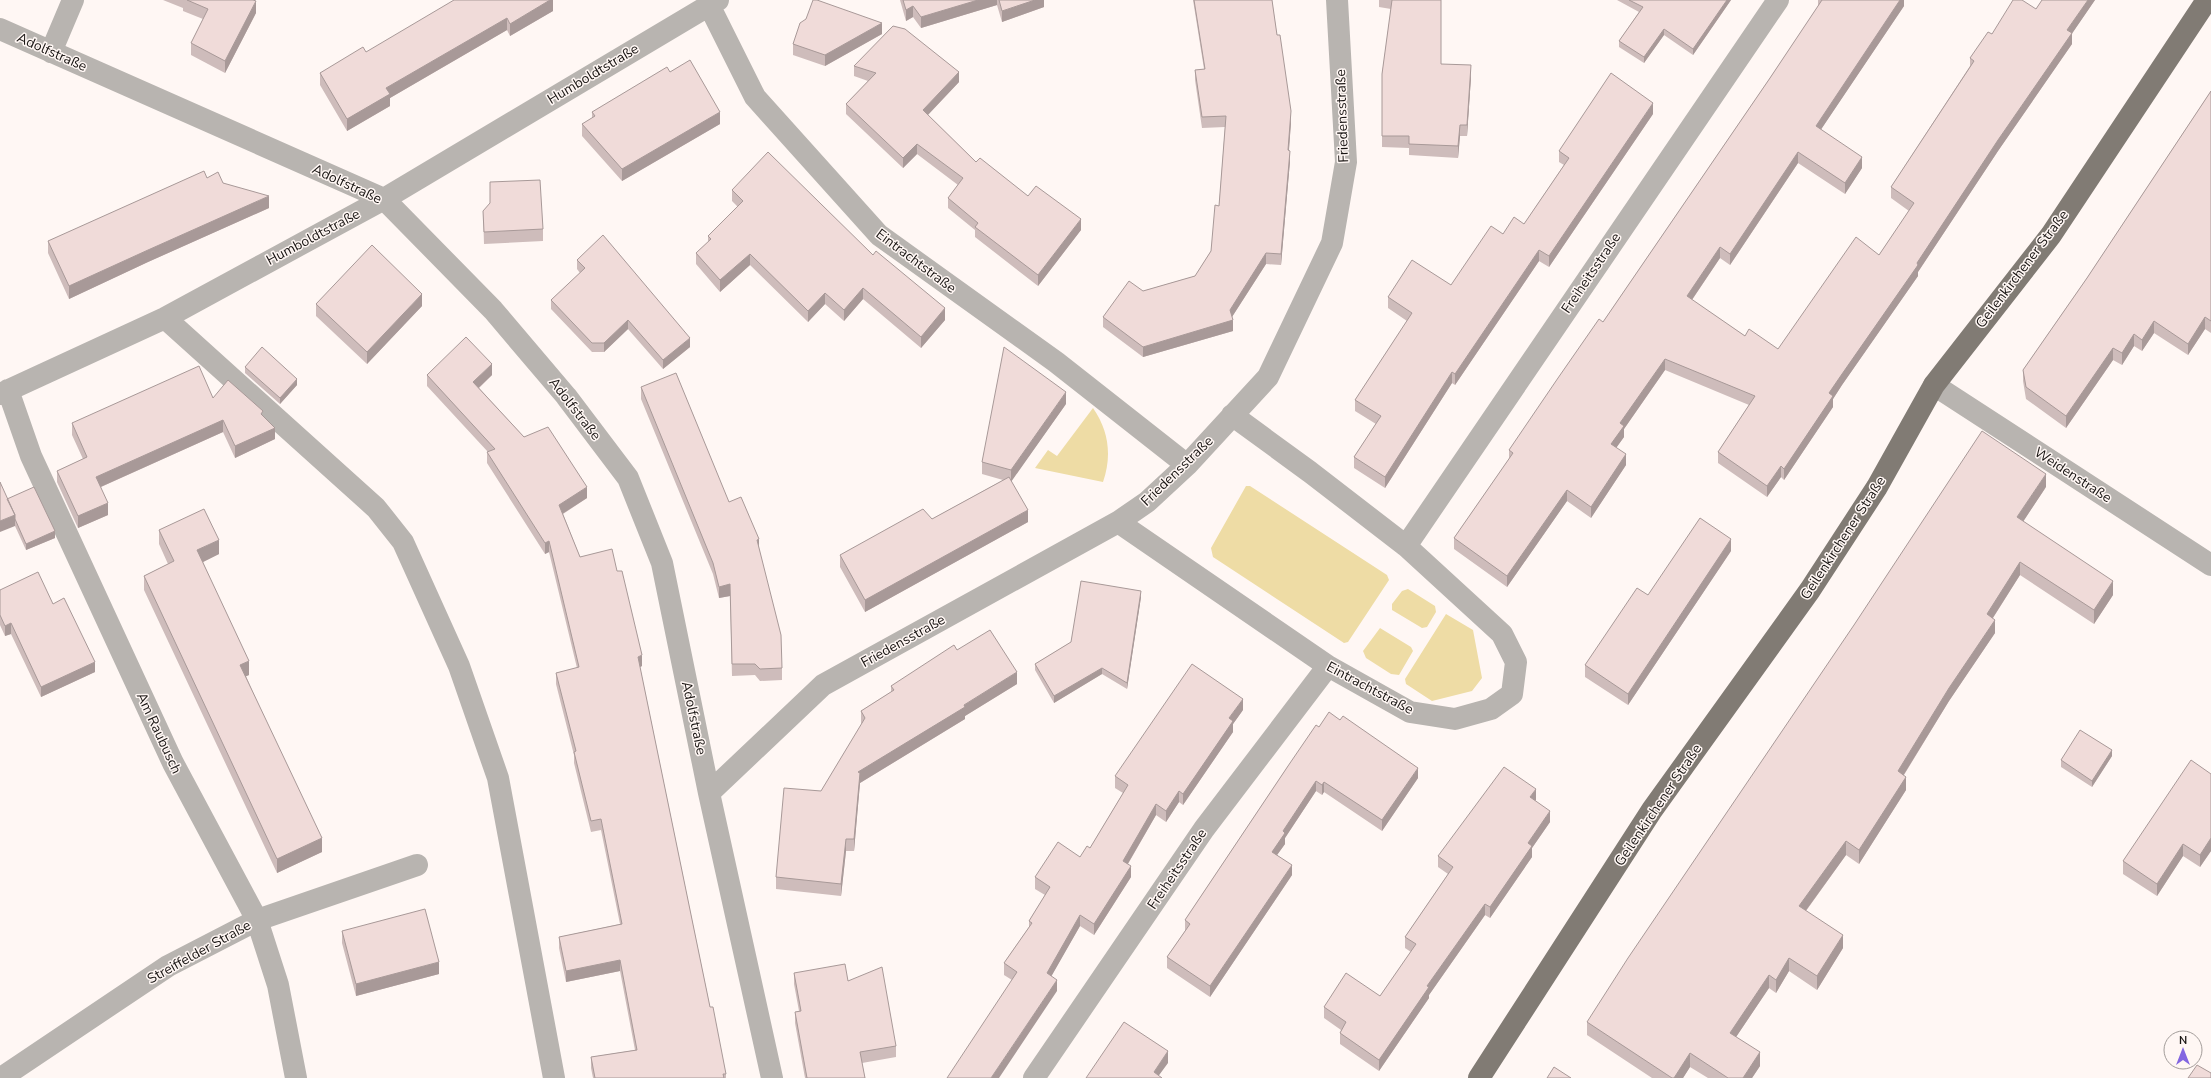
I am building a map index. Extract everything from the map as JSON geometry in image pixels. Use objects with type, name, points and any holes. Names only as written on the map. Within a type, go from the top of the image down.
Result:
[{"type":"main road","name":"Geilenkirchener Straße","points":[[1479,1078],[1652,810],[1810,590],[1877,487],[1934,385],[2051,236],[2207,0]]},
{"type":"street","points":[[50,52],[73,0]]},
{"type":"street","name":"Friedensstraße","points":[[709,793],[823,685],[1118,522],[1148,502],[1187,465],[1268,377],[1332,243],[1346,162],[1337,0]]},
{"type":"street","name":"Freiheitsstraße","points":[[1406,546],[1480,440],[1590,275],[1778,0]]},
{"type":"street","name":"Eintrachtstraße","points":[[712,2],[755,97],[879,235],[1056,362],[1187,465]]},
{"type":"street","name":"Humboldtstraße","points":[[4,392],[165,318],[384,199],[712,2]]},
{"type":"street","name":"Adolfstraße","points":[[0,29],[384,199],[493,310],[566,396],[628,478],[662,563],[709,793],[772,1078]]},
{"type":"street","points":[[165,318],[376,508],[403,542],[459,666],[498,778],[554,1078]]},
{"type":"street","name":"Weidenstraße","points":[[1934,385],[2211,565]]},
{"type":"street","name":"Am Raubusch","points":[[4,392],[31,456],[172,763],[257,920],[278,985],[296,1078]]},
{"type":"street","name":"Eintrachtstraße","points":[[1118,522],[1328,666],[1410,712],[1455,719],[1491,709],[1512,694],[1516,662],[1502,634],[1406,546],[1310,472],[1232,415]]},
{"type":"street","name":"Freiheitsstraße","points":[[1034,1078],[1204,829],[1328,666]]},
{"type":"street","name":"Streiffelder Straße","points":[[1,1078],[168,966],[257,920],[417,865]]},
{"type":"shaded area","points":[[1093,408],[1103,426],[1106,435],[1108,453],[1106,472],[1103,482],[1035,468],[1048,450],[1057,456]]},
{"type":"shaded area","points":[[1246,486],[1250,486],[1387,575],[1389,580],[1348,642],[1344,643],[1213,557],[1211,548]]},
{"type":"shaded area","points":[[1408,589],[1435,606],[1436,612],[1427,627],[1422,628],[1392,610],[1392,604],[1402,591]]},
{"type":"shaded area","points":[[1446,614],[1473,630],[1482,678],[1472,691],[1432,701],[1406,684],[1405,679]]},
{"type":"shaded area","points":[[1380,628],[1411,647],[1413,651],[1399,675],[1391,674],[1366,658],[1363,651]]},
{"type":"building","points":[[187,0],[256,1],[225,61],[191,43],[208,9]]},
{"type":"building","points":[[454,0],[550,0],[510,24],[507,18],[386,88],[390,94],[347,119],[320,73],[363,47],[366,52]]},
{"type":"building","points":[[813,0],[817,0],[882,23],[825,55],[793,44],[800,23],[806,19]]},
{"type":"building","points":[[903,0],[978,0],[921,17],[913,6],[906,10]]},
{"type":"building","points":[[999,0],[1035,0],[1002,11]]},
{"type":"building","points":[[1194,0],[1272,0],[1277,35],[1280,35],[1291,111],[1288,150],[1290,151],[1281,254],[1266,253],[1230,310],[1233,320],[1143,347],[1103,317],[1129,281],[1143,291],[1195,276],[1211,251],[1215,205],[1219,206],[1226,116],[1202,117],[1195,70],[1205,69]]},
{"type":"building","points":[[1392,0],[1441,0],[1441,64],[1471,65],[1467,125],[1460,125],[1458,146],[1409,144],[1409,136],[1382,136],[1382,74]]},
{"type":"building","points":[[1629,0],[1727,0],[1693,49],[1664,29],[1644,57],[1619,41],[1643,7]]},
{"type":"building","points":[[1822,0],[1900,0],[1816,126],[1862,157],[1845,183],[1798,152],[1730,254],[1720,247],[1687,296],[1745,336],[1749,329],[1778,349],[1856,237],[1879,255],[1914,203],[1891,187],[1974,61],[1970,58],[1988,32],[1992,34],[2013,0],[2022,0],[2036,9],[2042,0],[2088,0],[2067,30],[2072,33],[1998,140],[1917,263],[1918,265],[1829,393],[1833,396],[1784,469],[1781,466],[1767,486],[1718,452],[1755,396],[1665,359],[1620,423],[1624,426],[1611,444],[1626,454],[1591,507],[1567,490],[1507,576],[1454,538],[1513,453],[1509,450],[1558,378],[1599,319],[1603,322]]},
{"type":"building","points":[[893,26],[905,29],[959,72],[923,110],[976,162],[980,158],[1028,196],[1036,186],[1081,219],[1038,275],[975,227],[978,223],[948,198],[963,178],[917,144],[903,158],[846,104],[876,73],[854,66]]},
{"type":"building","points":[[690,60],[720,112],[622,169],[582,124],[595,116],[592,112],[667,67],[670,72]]},
{"type":"building","points":[[1611,73],[1653,103],[1549,256],[1539,250],[1455,374],[1452,372],[1385,477],[1354,457],[1381,416],[1355,400],[1412,313],[1388,297],[1412,260],[1451,285],[1491,226],[1503,234],[1514,217],[1524,224],[1569,158],[1559,151]]},
{"type":"building","points":[[2211,91],[2211,321],[2205,317],[2188,344],[2154,321],[2142,340],[2134,334],[2122,353],[2113,348],[2066,416],[2026,387],[2023,370],[2087,278]]},
{"type":"building","points":[[768,152],[873,255],[876,251],[945,308],[921,337],[863,288],[844,310],[825,293],[808,311],[750,254],[720,280],[696,253],[711,239],[708,236],[743,201],[732,190]]},
{"type":"building","points":[[204,171],[207,178],[218,172],[223,183],[269,196],[69,286],[48,241]]},
{"type":"building","points":[[540,180],[543,229],[484,232],[483,211],[490,203],[490,182]]},
{"type":"building","points":[[603,235],[690,338],[663,360],[628,320],[604,343],[592,343],[551,300],[585,268],[577,260]]},
{"type":"building","points":[[372,245],[422,294],[367,352],[316,304]]},
{"type":"building","points":[[466,337],[492,364],[473,382],[524,437],[548,427],[587,487],[559,505],[580,557],[612,549],[617,571],[622,571],[642,655],[638,657],[710,1007],[713,1007],[726,1074],[723,1074],[724,1078],[595,1078],[591,1057],[637,1050],[620,960],[566,971],[559,937],[622,924],[601,819],[591,821],[574,752],[576,751],[556,673],[579,667],[549,541],[545,543],[487,452],[495,449],[427,375]]},
{"type":"building","points":[[262,347],[297,379],[280,398],[245,367]]},
{"type":"building","points":[[1004,347],[1066,392],[1011,470],[982,462]]},
{"type":"building","points":[[199,366],[213,398],[228,380],[263,411],[261,414],[275,428],[235,446],[223,420],[96,477],[108,503],[78,516],[57,471],[87,457],[72,423]]},
{"type":"building","points":[[676,373],[729,502],[741,497],[759,539],[757,540],[781,635],[782,668],[760,669],[755,664],[732,664],[730,584],[719,587],[713,563],[641,387]]},
{"type":"building","points":[[1982,431],[2046,474],[2017,517],[2113,581],[2094,610],[2020,562],[1987,614],[1995,620],[1949,688],[1898,771],[1906,777],[1859,850],[1846,841],[1799,906],[1843,935],[1817,976],[1789,958],[1776,980],[1769,975],[1730,1033],[1760,1052],[1743,1078],[1728,1078],[1690,1053],[1674,1078],[1672,1078],[1587,1022],[1628,958],[1854,625]]},
{"type":"building","points":[[1009,477],[1028,510],[865,600],[840,555],[923,509],[932,519]]},
{"type":"building","points":[[0,482],[15,515],[0,521]]},
{"type":"building","points":[[34,487],[55,531],[26,544],[7,499]]},
{"type":"building","points":[[204,509],[219,540],[197,550],[249,661],[240,665],[322,838],[277,859],[144,576],[174,561],[159,530]]},
{"type":"building","points":[[1700,518],[1731,539],[1628,694],[1585,665],[1637,588],[1648,595]]},
{"type":"building","points":[[38,572],[53,604],[64,598],[95,662],[41,687],[11,623],[5,626],[0,615],[0,590]]},
{"type":"building","points":[[1081,581],[1141,591],[1127,683],[1102,668],[1054,696],[1035,664],[1071,642]]},
{"type":"building","points":[[990,630],[1017,672],[964,705],[965,707],[858,772],[860,773],[854,839],[846,839],[841,884],[776,877],[784,788],[821,791],[865,718],[861,711],[894,690],[891,686],[954,645],[957,650]]},
{"type":"building","points":[[1192,664],[1243,699],[1229,718],[1233,721],[1183,794],[1179,791],[1166,811],[1156,804],[1123,861],[1131,866],[1094,924],[1080,915],[1047,973],[1057,980],[991,1078],[947,1078],[1017,972],[1004,963],[1032,923],[1029,921],[1050,887],[1035,877],[1058,842],[1080,857],[1087,846],[1090,848],[1128,785],[1115,776]]},
{"type":"building","points":[[1329,712],[1340,720],[1343,716],[1418,768],[1382,820],[1324,782],[1322,785],[1316,781],[1283,831],[1285,833],[1272,852],[1292,865],[1210,986],[1167,957],[1190,924],[1185,920],[1316,725],[1319,727]]},
{"type":"building","points":[[2080,730],[2112,750],[2092,781],[2061,760]]},
{"type":"building","points":[[2191,760],[2211,774],[2211,838],[2200,855],[2183,844],[2157,884],[2123,861]]},
{"type":"building","points":[[1504,767],[1536,789],[1530,797],[1550,811],[1528,843],[1532,846],[1490,907],[1485,904],[1427,986],[1429,987],[1379,1060],[1340,1033],[1346,1022],[1324,1007],[1346,973],[1380,996],[1416,944],[1405,937],[1453,867],[1438,856]]},
{"type":"building","points":[[425,909],[439,962],[356,984],[342,931]]},
{"type":"building","points":[[845,964],[848,981],[882,967],[896,1046],[860,1052],[865,1078],[807,1078],[795,1012],[801,1011],[794,973]]},
{"type":"building","points":[[1124,1022],[1168,1051],[1154,1072],[1162,1078],[1086,1078]]},
{"type":"building","points":[[1554,1067],[1571,1078],[1547,1078]]},
{"type":"building","points":[[2203,1068],[2211,1073],[2211,1078],[2188,1078],[2194,1070],[2203,1070]]}]
